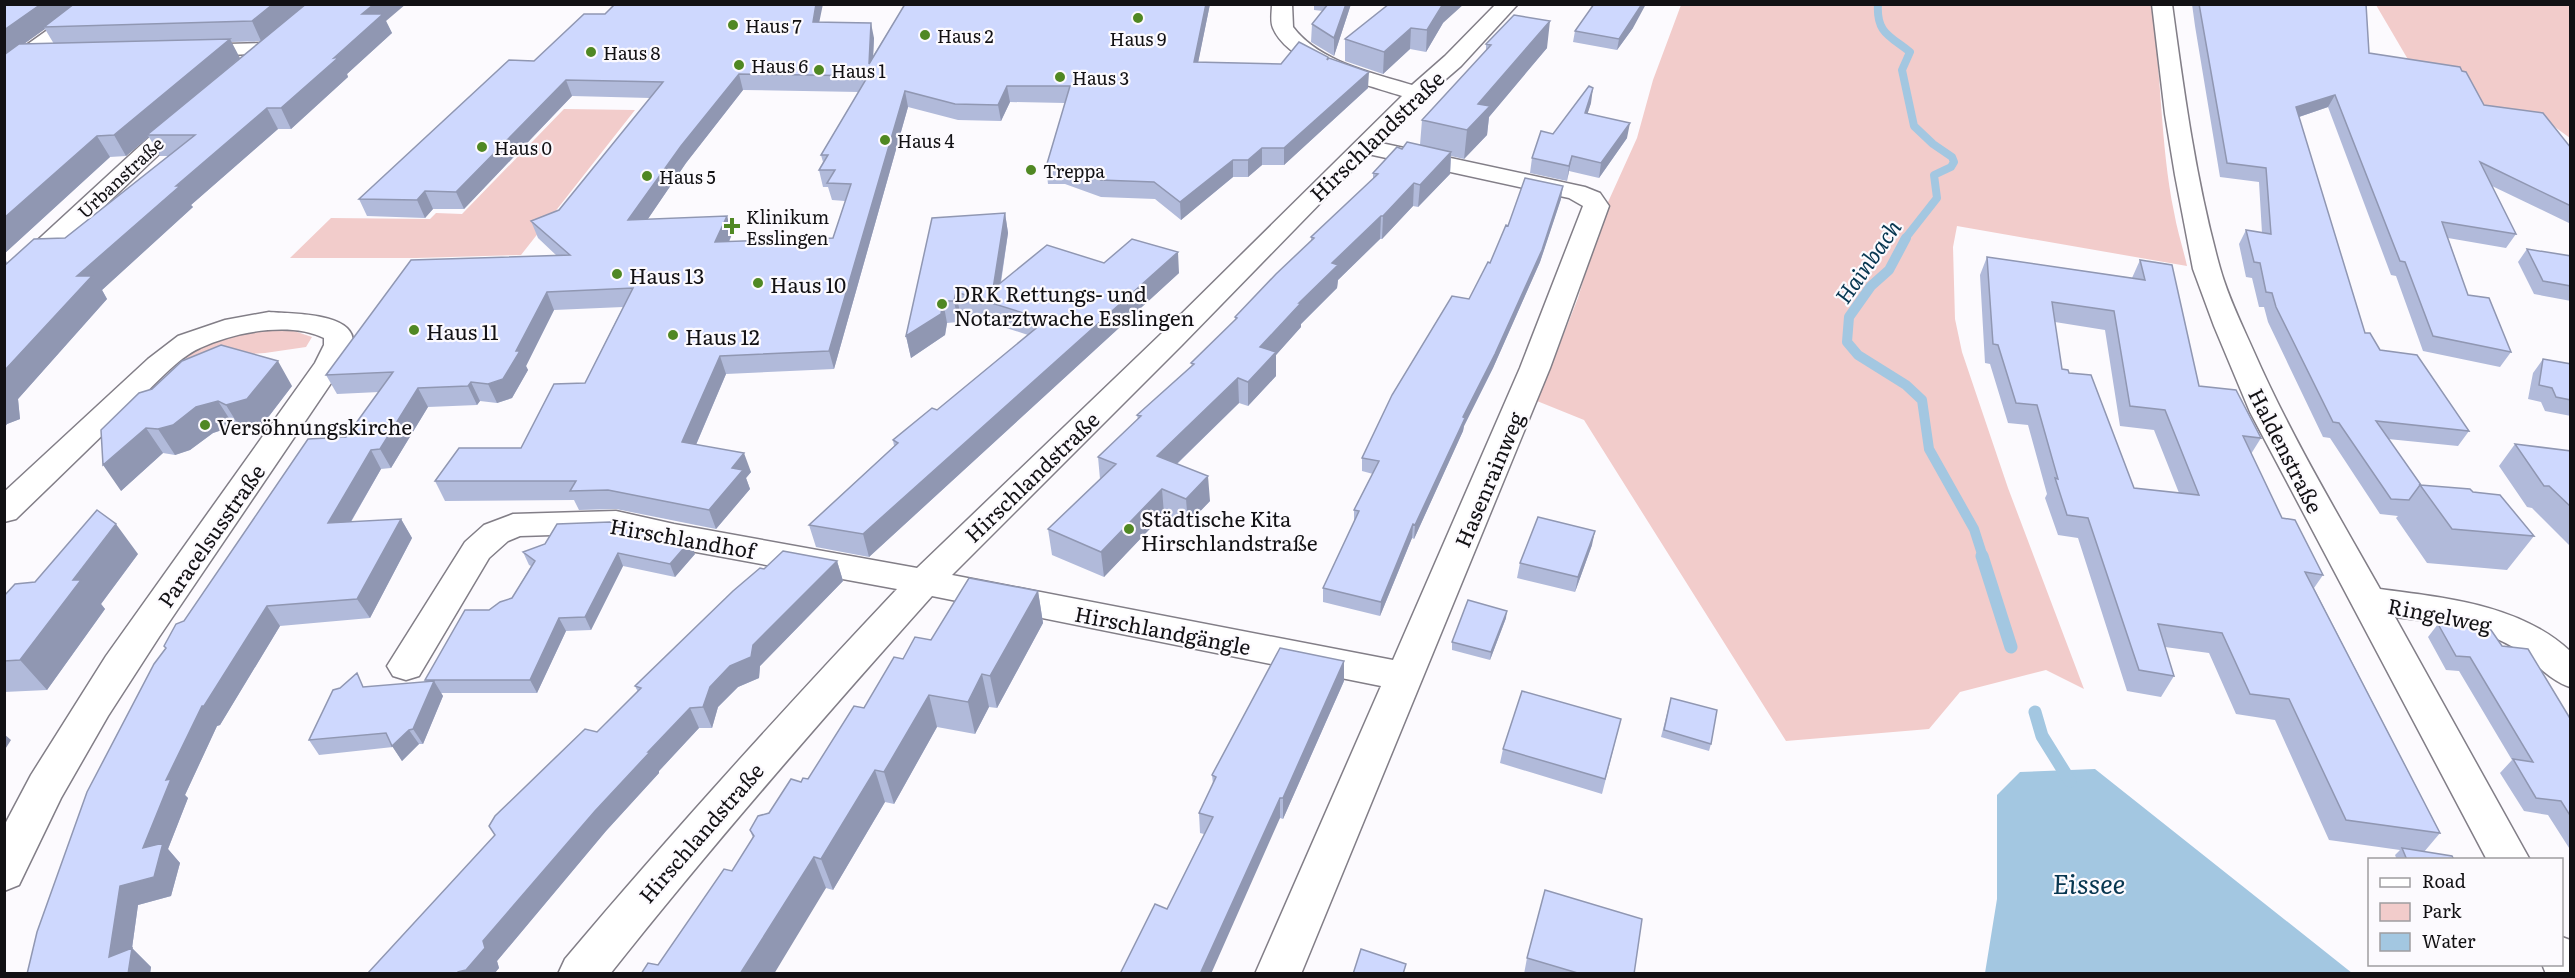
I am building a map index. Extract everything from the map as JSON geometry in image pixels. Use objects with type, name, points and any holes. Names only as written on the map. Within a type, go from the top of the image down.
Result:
[{"type":"street","points":[[13,64],[98,4]]},
{"type":"street","points":[[1282,4],[1282,26],[1318,57],[1344,70],[1416,93]]},
{"type":"street","name":"Hirschlandstraße","points":[[581,974],[668,868],[923,583],[1052,454],[1165,346],[1416,93],[1453,61],[1508,4]]},
{"type":"street","name":"Haldenstraße","points":[[2162,4],[2176,114],[2207,269],[2228,326],[2265,412],[2508,858]]},
{"type":"street","points":[[168,51],[274,42],[239,70]]},
{"type":"street","points":[[13,64],[61,55]]},
{"type":"street","name":"Urbanstraße","points":[[4,286],[131,165],[205,100]]},
{"type":"street","name":"Hasenrainweg","points":[[1278,974],[1535,368],[1596,206],[1591,198],[1576,192],[1363,146]]},
{"type":"street","name":"Paracelsusstraße","points":[[4,511],[158,365],[188,342],[219,330],[251,323],[290,320],[327,326],[338,334],[340,339],[336,354],[159,608],[73,740],[40,795],[4,872]]},
{"type":"street","name":"Hirschlandhof","points":[[406,666],[477,550],[496,533],[513,525],[616,522],[674,536],[923,583]]},
{"type":"street","name":"Hirschlandgängle","points":[[923,583],[1403,676]]},
{"type":"street","name":"Ringelweg","points":[[2366,600],[2474,616],[2498,623],[2545,648],[2571,673]]},
{"type":"street","points":[[2563,960],[2570,974]]},
{"type":"green space","points":[[1681,5],[2151,5],[2169,186],[2187,266],[1957,226],[1953,247],[1955,319],[1962,352],[2008,488],[2084,689],[2046,670],[1960,692],[1929,729],[1786,741],[1584,420],[1537,401],[1578,298],[1604,211],[1637,138],[1653,80]]},
{"type":"green space","points":[[2376,5],[2570,5],[2570,138],[2548,122],[2481,113],[2413,68]]},
{"type":"green space","points":[[564,109],[635,110],[521,255],[290,258],[331,218],[430,219],[436,213],[462,214]]},
{"type":"green space","points":[[288,329],[312,337],[306,347],[265,353],[180,359],[206,346],[232,337],[259,331]]},
{"type":"water","name":"Eissee","points":[[2095,769],[2352,973],[1985,973],[1997,899],[1997,795],[2020,772]]},
{"type":"building","points":[[4,4],[41,4],[4,30]]},
{"type":"building","points":[[74,4],[273,4],[252,21],[44,27]]},
{"type":"building","points":[[306,4],[374,4],[362,14],[383,14],[334,58],[339,57],[281,108],[267,108],[176,186],[180,186],[77,276],[92,276],[4,371],[4,266],[34,239],[65,238],[195,135],[147,135]]},
{"type":"building","points":[[615,4],[816,4],[813,22],[871,23],[869,64],[905,4],[1206,4],[1194,62],[1281,64],[1299,42],[1328,57],[1327,60],[1329,58],[1369,72],[1284,148],[1262,148],[1248,160],[1233,160],[1180,202],[1154,182],[1100,180],[1063,167],[1046,167],[1070,86],[1007,86],[998,105],[955,104],[905,91],[829,351],[720,356],[682,442],[744,453],[732,468],[743,470],[709,510],[608,490],[570,491],[576,481],[435,481],[459,448],[521,448],[554,384],[585,383],[633,288],[547,292],[516,351],[520,351],[503,379],[488,384],[471,382],[468,386],[418,388],[380,449],[371,450],[328,523],[401,519],[357,599],[267,606],[202,706],[166,780],[171,779],[143,848],[163,843],[154,877],[120,886],[109,957],[132,948],[128,974],[27,974],[37,932],[87,792],[154,664],[166,648],[164,646],[176,624],[184,621],[308,439],[346,437],[393,372],[326,375],[411,260],[570,255],[531,221],[559,210],[663,82],[566,80],[456,192],[425,191],[417,200],[359,199],[509,60],[534,61],[584,14],[605,14]],"holes":[[[739,74],[868,76],[821,155],[828,155],[819,170],[835,170],[827,183],[851,184],[833,238],[715,242],[727,216],[628,220],[681,146]]]},
{"type":"building","points":[[1328,4],[1346,4],[1334,38],[1312,24]]},
{"type":"building","points":[[1389,4],[1443,4],[1427,30],[1411,28],[1384,52],[1345,39]]},
{"type":"building","points":[[1594,4],[1642,4],[1619,39],[1575,31]]},
{"type":"building","points":[[2199,4],[2366,4],[2369,53],[2460,67],[2466,72],[2484,105],[2543,113],[2571,148],[2571,206],[2480,162],[2516,234],[2442,222],[2468,295],[2489,298],[2511,352],[2433,336],[2405,262],[2400,261],[2335,95],[2296,107],[2365,333],[2370,333],[2380,350],[2417,355],[2469,431],[2376,421],[2421,485],[2409,500],[2391,499],[2339,423],[2333,422],[2276,307],[2272,293],[2266,292],[2260,263],[2254,262],[2246,230],[2271,234],[2266,168],[2227,163]]},
{"type":"building","points":[[1514,15],[1550,21],[1478,104],[1490,106],[1467,130],[1422,120],[1491,45],[1486,44]]},
{"type":"building","points":[[230,39],[114,135],[97,136],[4,218],[4,55],[19,44]]},
{"type":"building","points":[[1589,86],[1593,88],[1585,113],[1630,123],[1601,163],[1572,156],[1569,166],[1532,158],[1541,131],[1553,134]]},
{"type":"building","points":[[1407,142],[1451,152],[1420,185],[1414,183],[1383,216],[1332,263],[1338,265],[1299,303],[1301,303],[1260,347],[1276,352],[1248,382],[1238,378],[1157,456],[1208,476],[1186,499],[1162,489],[1101,552],[1048,529],[1116,464],[1098,457],[1141,416],[1137,415],[1194,364],[1191,363],[1237,318],[1235,317],[1276,274],[1314,238],[1311,237],[1378,174],[1373,173],[1397,147],[1402,149]]},
{"type":"building","points":[[1525,178],[1563,186],[1542,250],[1415,525],[1413,524],[1381,602],[1323,588],[1359,511],[1354,510],[1379,461],[1362,458],[1392,395],[1452,296],[1469,299],[1488,262],[1490,263],[1506,225],[1508,226]]},
{"type":"building","points":[[1005,213],[993,289],[1047,245],[1104,263],[1132,239],[1178,252],[863,534],[809,525],[898,443],[893,440],[932,408],[937,410],[1046,320],[956,292],[954,301],[943,301],[941,314],[906,336],[932,218]]},
{"type":"building","points":[[2527,249],[2571,256],[2571,286],[2543,281]]},
{"type":"building","points":[[1987,257],[2145,280],[2140,260],[2172,265],[2199,386],[2236,390],[2261,438],[2243,436],[2282,518],[2295,520],[2323,575],[2305,572],[2440,833],[2346,820],[2289,699],[2250,694],[2222,633],[2158,624],[2174,676],[2139,670],[2088,518],[2067,515],[2055,478],[2058,479],[2037,405],[2016,403],[1998,345],[1993,344]],"holes":[[[2052,302],[2114,311],[2130,406],[2165,410],[2199,495],[2134,488],[2091,375],[2069,373],[2068,370],[2062,369]]]},
{"type":"building","points":[[221,345],[278,361],[247,399],[226,405],[218,401],[196,407],[173,425],[158,429],[146,428],[103,465],[101,430],[139,393],[152,389],[182,361]]},
{"type":"building","points":[[2543,359],[2571,364],[2571,400],[2556,397],[2552,388],[2539,385]]},
{"type":"building","points":[[2515,444],[2571,451],[2571,507],[2549,486],[2544,486]]},
{"type":"building","points":[[2420,485],[2470,489],[2473,492],[2500,495],[2534,536],[2452,529]]},
{"type":"building","points":[[97,510],[116,524],[73,580],[81,580],[20,660],[4,661],[4,596],[15,584],[35,582]]},
{"type":"building","points":[[1538,517],[1595,531],[1578,577],[1520,563]]},
{"type":"building","points":[[610,522],[690,541],[670,564],[618,553],[585,617],[559,618],[530,680],[425,680],[465,610],[489,610],[500,602],[512,598],[535,561],[523,552],[545,544],[557,524]]},
{"type":"building","points":[[783,551],[837,561],[753,645],[751,657],[730,666],[710,687],[703,707],[690,708],[648,752],[650,752],[595,811],[483,941],[485,948],[466,970],[457,974],[367,974],[495,835],[489,826],[495,816],[585,729],[597,732],[641,688],[635,686],[733,591],[760,568],[764,569]]},
{"type":"building","points":[[969,578],[1038,591],[990,676],[982,674],[968,702],[929,695],[884,772],[875,770],[821,859],[814,857],[740,974],[641,974],[648,963],[658,965],[724,869],[732,871],[754,836],[750,830],[758,816],[769,813],[791,779],[801,782],[803,778],[808,779],[854,706],[864,708],[894,657],[903,659],[915,637],[931,640]]},
{"type":"building","points":[[1468,600],[1507,611],[1491,652],[1452,642]]},
{"type":"building","points":[[2438,624],[2491,630],[2502,646],[2528,649],[2571,720],[2571,817],[2561,801],[2536,798],[2513,759],[2533,762],[2470,657],[2456,656]]},
{"type":"building","points":[[1280,648],[1344,661],[1283,798],[1280,798],[1200,974],[1120,974],[1155,904],[1167,909],[1213,817],[1199,813],[1216,777],[1212,775]]},
{"type":"building","points":[[357,673],[363,687],[434,681],[413,729],[392,746],[386,733],[309,740],[333,690],[340,688]]},
{"type":"building","points":[[1522,691],[1621,719],[1605,779],[1503,749]]},
{"type":"building","points":[[1671,698],[1717,710],[1711,744],[1664,730]]},
{"type":"building","points":[[2402,848],[2453,858],[2406,858]]},
{"type":"building","points":[[1545,890],[1642,919],[1634,974],[1581,974],[1527,958]]},
{"type":"building","points":[[1361,949],[1406,964],[1403,974],[1353,974]]},
{"type":"waterway","name":"Hainbach","points":[[1878,4],[1879,21],[1882,28],[1910,52],[1902,70],[1914,126],[1933,144],[1952,157],[1954,162],[1951,167],[1934,175],[1937,198],[1904,240]]},
{"type":"waterway","name":"Hainbach","points":[[1906,238],[1889,270],[1871,286],[1849,317],[1847,342],[1858,355],[1906,385],[1922,400],[1929,449],[1974,529],[1983,557]]},
{"type":"waterway","name":"Hainbach","points":[[1982,556],[2011,647]]},
{"type":"waterway","name":"Hainbach","points":[[2035,712],[2042,736],[2070,781]]},
{"type":"place","name":"Haus 9","points":[[1138,18]]},
{"type":"place","name":"Haus 7","points":[[733,25]]},
{"type":"place","name":"Haus 2","points":[[925,35]]},
{"type":"place","name":"Haus 8","points":[[591,52]]},
{"type":"place","name":"Haus 6","points":[[739,65]]},
{"type":"place","name":"Haus 1","points":[[819,70]]},
{"type":"place","name":"Haus 3","points":[[1060,77]]},
{"type":"place","name":"Haus 4","points":[[885,140]]},
{"type":"place","name":"Haus 0","points":[[482,147]]},
{"type":"place","name":"Treppa","points":[[1031,170]]},
{"type":"place","name":"Haus 5","points":[[647,176]]},
{"type":"place","name":"Klinikum Esslingen","points":[[732,226]]},
{"type":"place","name":"Haus 13","points":[[617,274]]},
{"type":"place","name":"Haus 10","points":[[758,283]]},
{"type":"place","name":"DRK Rettungs- und Notarztwache Esslingen","points":[[942,304]]},
{"type":"place","name":"Haus 11","points":[[414,330]]},
{"type":"place","name":"Haus 12","points":[[673,335]]},
{"type":"place","name":"Versöhnungskirche","points":[[205,425]]},
{"type":"place","name":"Städtische Kita Hirschlandstraße","points":[[1129,529]]}]
